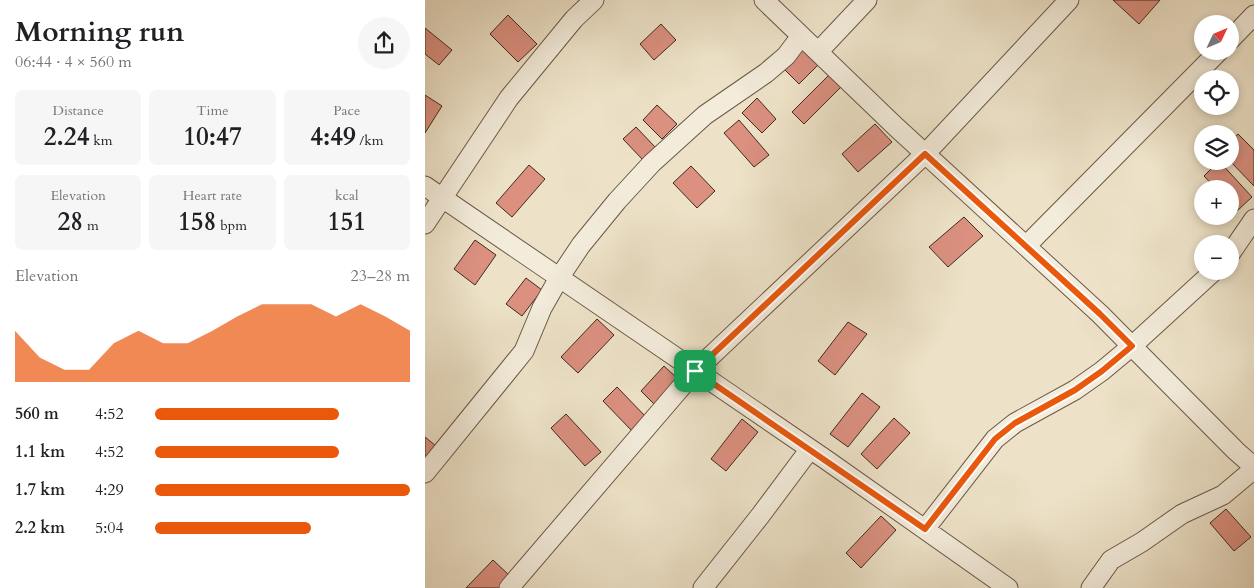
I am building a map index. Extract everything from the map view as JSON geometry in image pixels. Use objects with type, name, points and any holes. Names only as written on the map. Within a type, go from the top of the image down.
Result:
[{"type":"street","points":[[425,224],[509,98],[574,19],[593,0]]},
{"type":"street","points":[[764,0],[925,154],[1100,314],[1254,468],[1223,495],[1182,514],[1142,542],[1111,560],[1091,588]]},
{"type":"street","points":[[818,52],[867,0]]},
{"type":"street","points":[[509,588],[695,371],[925,154],[1069,0]]},
{"type":"street","points":[[1239,31],[1254,15]]},
{"type":"street","points":[[425,473],[523,350],[542,308],[559,278],[581,245],[617,201],[652,163],[705,114],[773,67],[786,56],[801,36]]},
{"type":"street","points":[[1026,246],[1210,60]]},
{"type":"street","points":[[425,186],[810,449],[1008,588]]},
{"type":"street","points":[[1239,241],[1254,219]]},
{"type":"street","points":[[925,529],[995,439],[1015,423],[1075,390],[1102,371],[1204,280]]},
{"type":"street","points":[[703,588],[810,449]]},
{"type":"building","points":[[1113,0],[1160,0],[1139,24]]},
{"type":"building","points":[[508,15],[537,44],[518,62],[490,34]]},
{"type":"building","points":[[661,24],[676,40],[654,60],[640,44]]},
{"type":"building","points":[[425,28],[452,50],[439,65],[425,54]]},
{"type":"building","points":[[803,46],[820,63],[799,84],[782,67]]},
{"type":"building","points":[[829,75],[841,87],[804,124],[792,112]]},
{"type":"building","points":[[425,95],[442,106],[425,133]]},
{"type":"building","points":[[757,98],[776,119],[762,133],[742,113]]},
{"type":"building","points":[[657,105],[677,124],[662,139],[643,120]]},
{"type":"building","points":[[739,120],[769,155],[754,167],[724,133]]},
{"type":"building","points":[[875,124],[892,142],[858,172],[842,154]]},
{"type":"building","points":[[636,127],[656,148],[643,160],[623,139]]},
{"type":"building","points":[[1239,135],[1254,150],[1254,186],[1239,170]]},
{"type":"building","points":[[529,165],[545,179],[512,217],[496,203]]},
{"type":"building","points":[[691,166],[715,191],[697,208],[673,183]]},
{"type":"building","points":[[1210,170],[1227,170],[1236,180],[1208,180],[1204,176]]},
{"type":"building","points":[[1239,183],[1252,197],[1239,209]]},
{"type":"building","points":[[964,217],[983,236],[948,267],[929,247]]},
{"type":"building","points":[[475,240],[496,255],[475,285],[454,269]]},
{"type":"building","points":[[526,278],[542,290],[522,316],[506,304]]},
{"type":"building","points":[[597,319],[614,335],[578,373],[561,357]]},
{"type":"building","points":[[848,322],[867,334],[835,375],[818,361]]},
{"type":"building","points":[[664,366],[678,379],[654,404],[641,391]]},
{"type":"building","points":[[617,387],[646,417],[632,431],[603,401]]},
{"type":"building","points":[[862,393],[880,407],[848,447],[830,434]]},
{"type":"building","points":[[566,414],[601,452],[585,466],[551,428]]},
{"type":"building","points":[[894,418],[910,433],[877,469],[861,454]]},
{"type":"building","points":[[742,419],[758,432],[726,471],[711,459]]},
{"type":"building","points":[[425,437],[436,446],[425,459]]},
{"type":"building","points":[[1226,509],[1251,537],[1234,551],[1210,523]]},
{"type":"building","points":[[881,516],[896,530],[861,568],[846,553]]},
{"type":"building","points":[[493,560],[510,576],[499,588],[466,588]]},
{"type":"route","points":[[925,154],[1100,314],[1132,346],[1075,390],[1015,423],[995,439],[925,529],[695,371],[925,154]]}]
